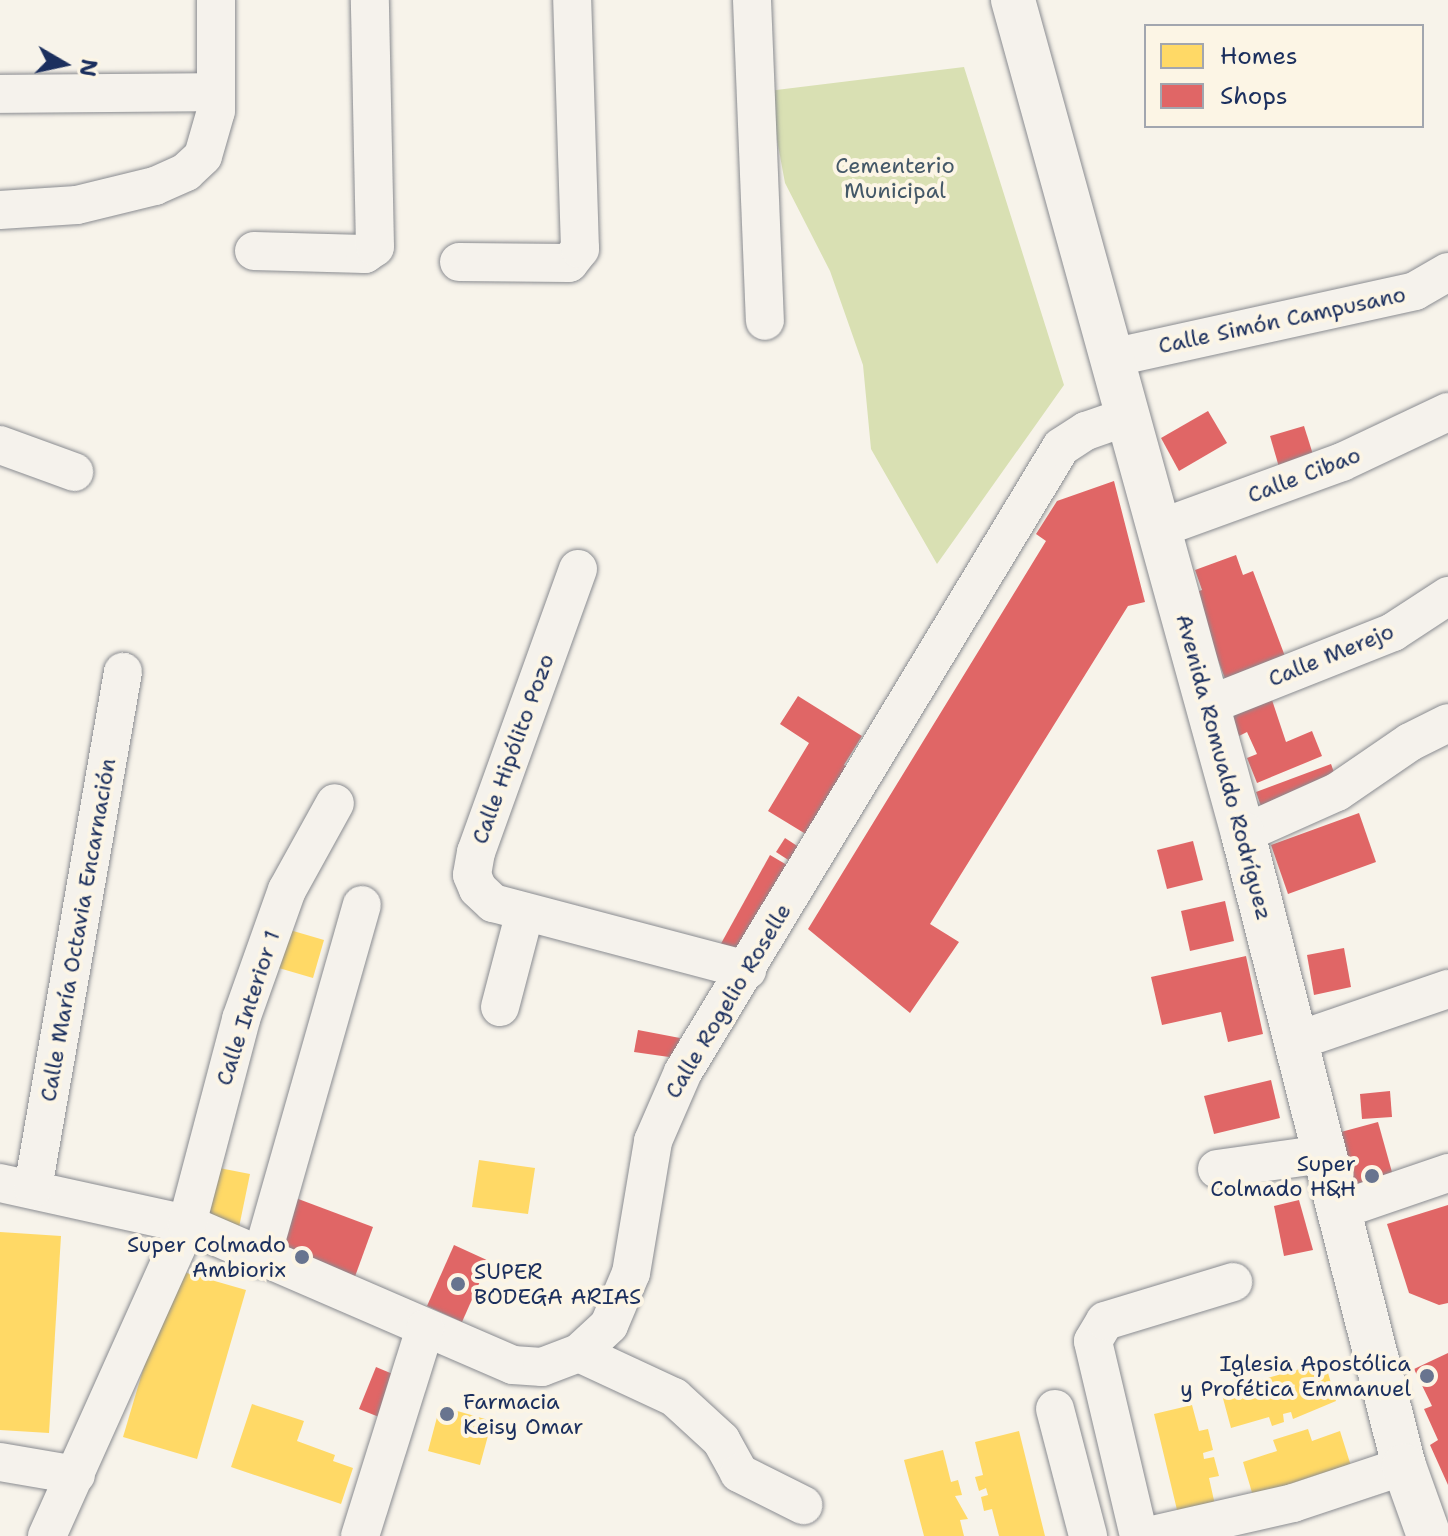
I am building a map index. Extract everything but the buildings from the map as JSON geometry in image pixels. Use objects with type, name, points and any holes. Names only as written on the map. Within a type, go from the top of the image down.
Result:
[{"type":"main road","name":"Avenida Romualdo Rodríguez","points":[[1013,0],[1126,417],[1209,705],[1404,1466],[1429,1536]]},
{"type":"street","points":[[0,210],[77,205],[155,186],[186,172],[203,156],[211,138],[215,92],[216,0]]},
{"type":"street","points":[[254,251],[365,254],[375,247],[370,0]]},
{"type":"street","points":[[459,262],[569,263],[580,249],[572,0]]},
{"type":"street","points":[[752,0],[765,321]]},
{"type":"street","points":[[0,94],[215,92]]},
{"type":"street","name":"Calle Simón Campusano","points":[[1111,358],[1415,291],[1448,272]]},
{"type":"street","name":"Calle Cibao","points":[[1158,529],[1342,462],[1448,412]]},
{"type":"street","name":"Calle Rogelio Roselle","points":[[17,1186],[187,1224],[261,1259],[513,1365],[542,1367],[579,1353],[609,1325],[631,1273],[653,1141],[666,1104],[1061,447],[1086,431],[1126,417]]},
{"type":"street","points":[[0,445],[74,472]]},
{"type":"street","name":"Calle Hipólito Pozo","points":[[578,569],[472,875],[493,903],[747,970]]},
{"type":"street","name":"Calle Merejo","points":[[1209,705],[1393,632],[1448,596]]},
{"type":"street","name":"Calle María Octavia Encarnación","points":[[17,1186],[123,672]]},
{"type":"street","points":[[1243,834],[1337,792],[1410,742],[1448,723]]},
{"type":"street","name":"Calle Interior 1","points":[[47,1536],[187,1224],[261,962],[287,890],[335,803]]},
{"type":"street","points":[[261,1259],[362,905]]},
{"type":"street","points":[[500,1007],[525,912]]},
{"type":"street","points":[[1296,1041],[1448,989]]},
{"type":"street","points":[[1217,1169],[1324,1154]]},
{"type":"street","points":[[1337,1211],[1448,1173]]},
{"type":"street","points":[[1139,1536],[1093,1341],[1105,1321],[1233,1282]]},
{"type":"street","points":[[360,1536],[425,1329]]},
{"type":"street","points":[[579,1353],[674,1397],[721,1440],[739,1473],[803,1505]]},
{"type":"street","points":[[1055,1409],[1088,1536]]},
{"type":"street","points":[[0,1462],[76,1475]]},
{"type":"street","points":[[1148,1536],[1293,1503],[1404,1466]]},
{"type":"green space","name":"Cementerio Municipal","points":[[964,67],[1064,385],[937,564],[871,449],[863,365],[830,271],[785,183],[768,91]]},
{"type":"place","name":"Super Colmado H&H","points":[[1372,1176]]},
{"type":"place","name":"Super Colmado Ambiorix","points":[[302,1257]]},
{"type":"place","name":"SUPER BODEGA ARIAS","points":[[458,1284]]},
{"type":"place","name":"Iglesia Apostólica y Profética Emmanuel","points":[[1427,1376]]},
{"type":"place","name":"Farmacia Keisy Omar","points":[[447,1414]]}]
